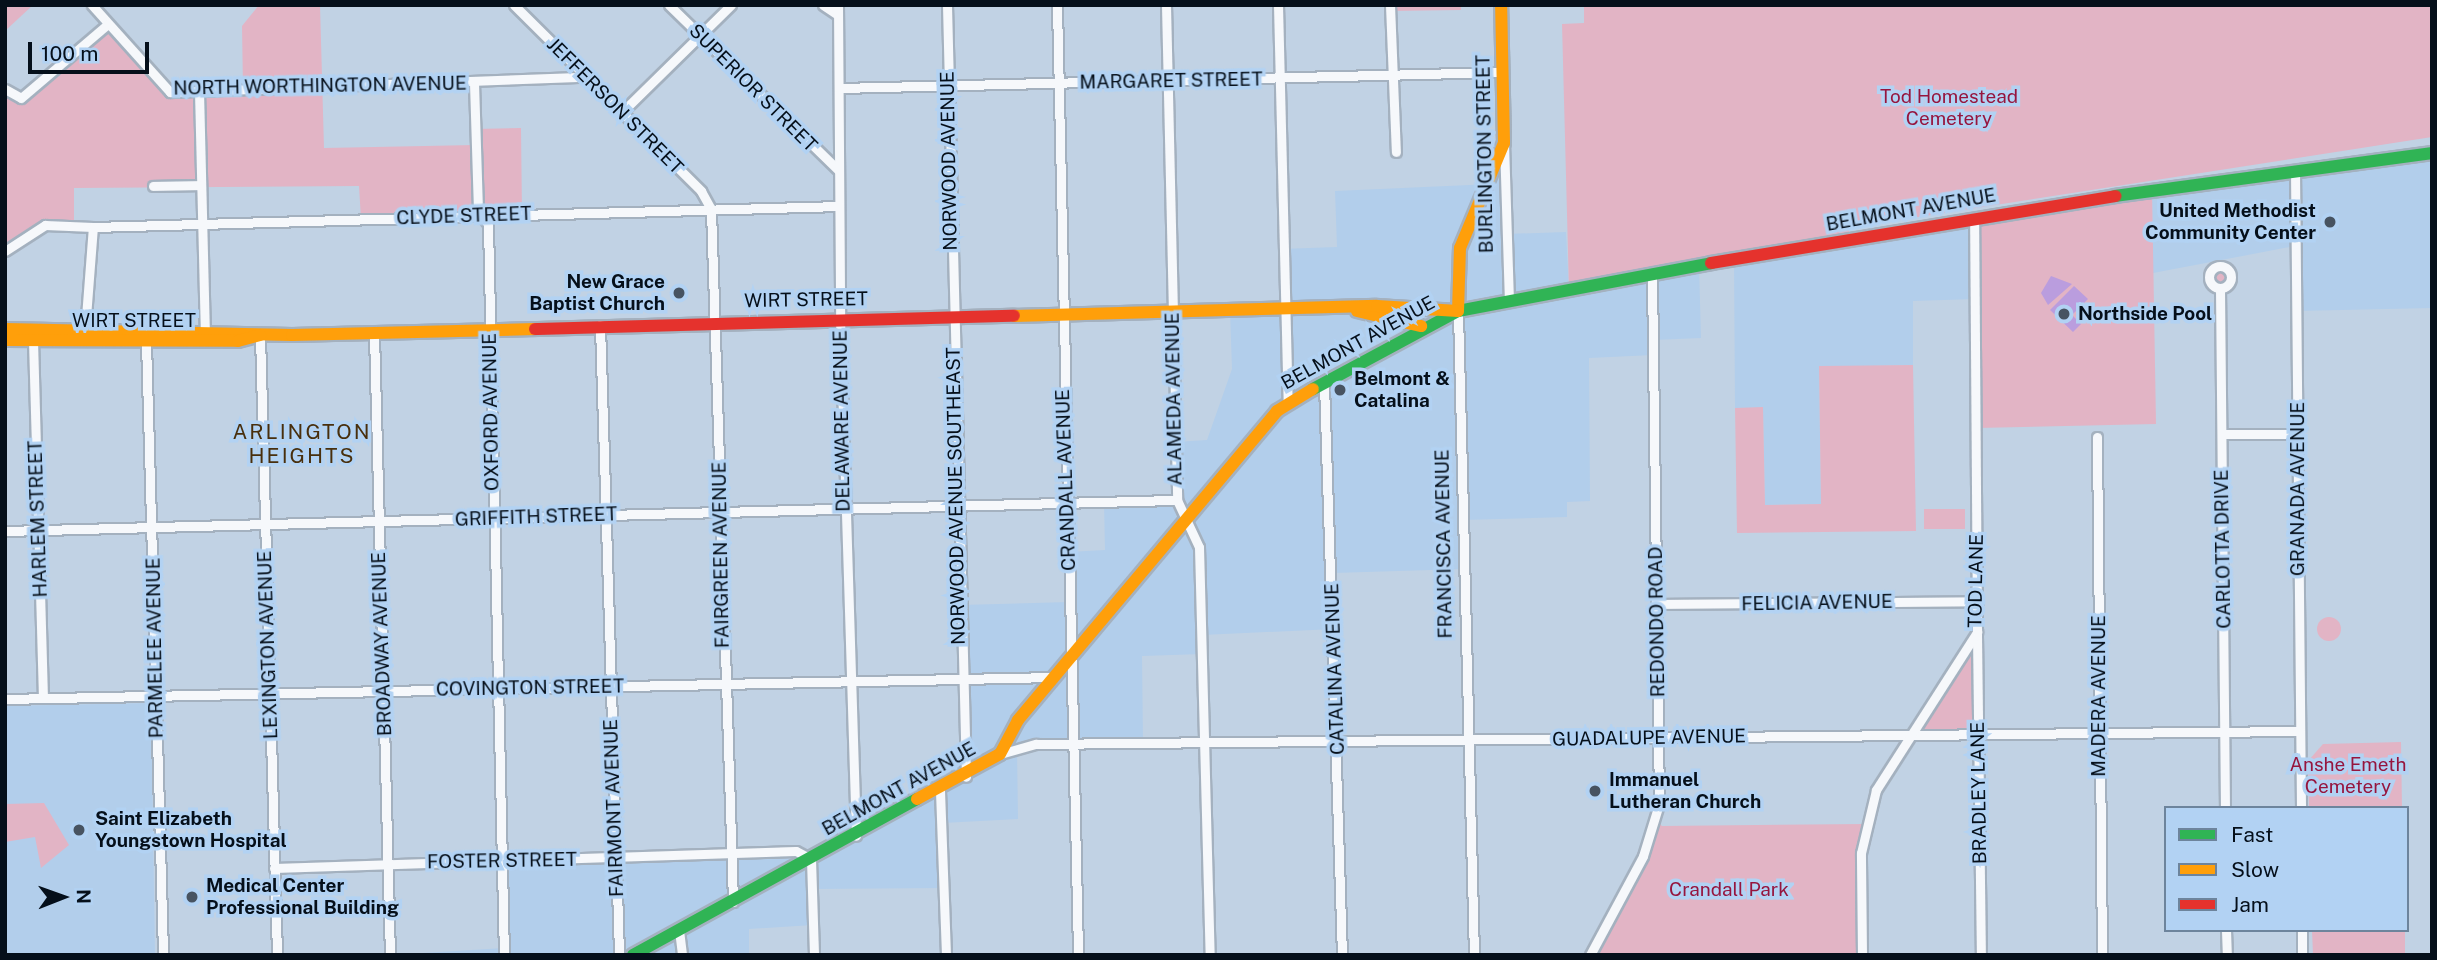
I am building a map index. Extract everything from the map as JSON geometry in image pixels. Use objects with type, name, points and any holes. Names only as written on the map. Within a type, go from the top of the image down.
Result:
[{"type":"main road","name":"BURLINGTON STREET","points":[[1501,5],[1504,143]]},
{"type":"main road","name":"FRANCISCA AVENUE","points":[[1458,311],[1460,248],[1492,184],[1504,143]]},
{"type":"main road","name":"BELMONT AVENUE","points":[[633,955],[966,777],[1000,754],[1071,656],[1288,403],[1421,326],[1458,311],[1652,273],[1974,218],[2295,170],[2432,153]]},
{"type":"main road","name":"WIRT STREET","points":[[5,340],[146,341],[204,336],[951,316],[1282,310],[1458,311]]},
{"type":"main road","name":"WIRT STREET","points":[[1353,310],[1421,326]]},
{"type":"main road","name":"WIRT STREET","points":[[5,329],[204,336]]},
{"type":"street","name":"NORTH WORTHINGTON AVENUE","points":[[92,5],[166,91],[474,83],[585,77]]},
{"type":"street","name":"JEFFERSON STREET","points":[[514,5],[622,112],[711,209]]},
{"type":"street","name":"SUPERIOR STREET","points":[[669,5],[838,170]]},
{"type":"street","points":[[622,112],[731,5]]},
{"type":"street","points":[[823,5],[838,10]]},
{"type":"street","name":"NORWOOD AVENUE","points":[[947,5],[951,316]]},
{"type":"street","name":"CRANDALL AVENUE","points":[[1057,5],[1078,955]]},
{"type":"street","name":"ALAMEDA AVENUE","points":[[1166,5],[1177,500],[1188,517],[1199,547],[1210,955]]},
{"type":"street","points":[[1278,5],[1282,310],[1288,403]]},
{"type":"street","points":[[1390,5],[1396,152]]},
{"type":"street","name":"DELAWARE AVENUE","points":[[838,10],[840,319],[849,680],[856,836]]},
{"type":"street","points":[[5,89],[21,98],[108,24]]},
{"type":"street","name":"MARGARET STREET","points":[[839,88],[1502,72]]},
{"type":"street","name":"OXFORD AVENUE","points":[[474,83],[489,329],[504,955]]},
{"type":"street","points":[[199,91],[204,336]]},
{"type":"street","name":"BURLINGTON STREET","points":[[1504,143],[1509,302]]},
{"type":"street","name":"GRANADA AVENUE","points":[[2295,170],[2301,806]]},
{"type":"street","points":[[153,186],[201,185]]},
{"type":"street","name":"CLYDE STREET","points":[[5,251],[45,225],[91,228],[838,206]]},
{"type":"street","name":"FAIRGREEN AVENUE","points":[[711,209],[729,854],[733,902]]},
{"type":"street","name":"TOD LANE","points":[[1862,955],[1863,833],[1876,790],[1978,632],[1974,218]]},
{"type":"street","points":[[85,330],[91,228]]},
{"type":"street","name":"REDONDO ROAD","points":[[1590,955],[1653,832],[1659,738],[1652,273]]},
{"type":"street","name":"CARLOTTA DRIVE","points":[[2220,289],[2225,806]]},
{"type":"street","name":"FRANCISCA AVENUE","points":[[1458,311],[1474,955]]},
{"type":"street","name":"NORWOOD AVENUE SOUTHEAST","points":[[951,316],[961,677]]},
{"type":"street","name":"FAIRMONT AVENUE","points":[[600,325],[620,955]]},
{"type":"street","name":"BROADWAY AVENUE","points":[[374,333],[390,955]]},
{"type":"street","name":"LEXINGTON AVENUE","points":[[260,335],[277,955]]},
{"type":"street","name":"HARLEM STREET","points":[[33,341],[43,698]]},
{"type":"street","name":"PARMELEE AVENUE","points":[[146,341],[163,955]]},
{"type":"street","name":"CATALINA AVENUE","points":[[1324,383],[1342,955]]},
{"type":"street","points":[[2222,434],[2298,434]]},
{"type":"street","name":"MADERA AVENUE","points":[[2098,437],[2102,955]]},
{"type":"street","name":"GRIFFITH STREET","points":[[5,531],[1177,500]]},
{"type":"street","name":"FELICIA AVENUE","points":[[1657,604],[1978,601]]},
{"type":"street","name":"BRADLEY LANE","points":[[1978,632],[1981,955]]},
{"type":"street","points":[[961,677],[966,777]]},
{"type":"street","name":"COVINGTON STREET","points":[[5,699],[1054,677]]},
{"type":"street","name":"GUADALUPE AVENUE","points":[[1000,754],[1073,744],[2300,731]]},
{"type":"street","points":[[940,791],[946,955]]},
{"type":"street","name":"FOSTER STREET","points":[[274,868],[793,850],[811,859]]},
{"type":"street","points":[[811,859],[814,955]]},
{"type":"street","points":[[679,930],[682,955]]},
{"type":"street","points":[[2226,932],[2227,955]]},
{"type":"street","points":[[2302,932],[2302,955]]},
{"type":"shaded area","points":[[1504,143],[1506,234],[1566,232],[1569,290],[1699,265],[1701,338],[1654,340],[1653,355],[1589,358],[1590,501],[1567,502],[1567,517],[1463,520],[1464,569],[1333,573],[1334,629],[1202,635],[1202,654],[1142,656],[1143,743],[1017,748],[1018,819],[943,823],[944,888],[813,889],[813,925],[749,929],[749,955],[390,955],[504,948],[502,861],[793,850],[812,859],[965,777],[959,605],[1069,602],[1068,552],[1105,550],[1104,502],[1176,500],[1175,442],[1207,440],[1232,369],[1230,310],[1282,310],[1281,249],[1337,247],[1335,191],[1492,184]]},
{"type":"shaded area","points":[[2432,153],[2432,308],[2296,311],[2295,246],[2153,273],[2152,190]]},
{"type":"shaded area","points":[[1974,218],[1975,299],[1913,301],[1913,365],[1819,367],[1821,504],[1765,505],[1763,408],[1735,408],[1734,259]]},
{"type":"shaded area","points":[[2051,276],[2072,284],[2048,305],[2041,293]]},
{"type":"shaded area","points":[[2074,286],[2088,299],[2072,315],[2081,324],[2073,332],[2050,310]]},
{"type":"shaded area","name":"Saint Elizabeth Youngstown Hospital","points":[[151,703],[155,955],[5,955],[5,706]]},
{"type":"green space","points":[[5,5],[33,5],[5,31]]},
{"type":"green space","points":[[259,5],[320,5],[324,148],[475,145],[475,129],[521,128],[522,215],[361,219],[359,186],[74,188],[74,226],[45,225],[5,251],[5,81],[19,99],[108,24],[166,91],[243,89],[242,26]]},
{"type":"green space","points":[[1390,5],[1461,5],[1461,10],[1390,11]]},
{"type":"green space","name":"Tod Homestead Cemetery","points":[[1584,5],[2432,5],[2432,137],[1848,228],[1851,239],[1569,290],[1562,24],[1584,23]]},
{"type":"green space","name":"Northside Pool","points":[[2152,190],[2156,424],[1976,428],[1974,218]]},
{"type":"green space","points":[[2220,266],[2230,273],[2231,277],[2224,287],[2220,288],[2210,281],[2209,277],[2216,267]]},
{"type":"green space","points":[[1913,365],[1916,531],[1737,533],[1735,408],[1763,407],[1765,505],[1821,504],[1819,366]]},
{"type":"green space","points":[[1924,509],[1965,509],[1965,529],[1924,529]]},
{"type":"green space","points":[[2329,617],[2340,624],[2341,629],[2334,640],[2329,641],[2318,634],[2317,629],[2324,618]]},
{"type":"green space","points":[[1977,632],[1978,735],[1910,736]]},
{"type":"green space","name":"Anshe Emeth Cemetery","points":[[2401,742],[2402,806],[2309,806],[2308,761],[2323,744]]},
{"type":"green space","points":[[44,803],[69,845],[41,868],[35,837],[5,842],[5,804]]},
{"type":"green space","name":"Crandall Park","points":[[1656,820],[1662,826],[1866,824],[1862,955],[1590,955]]},
{"type":"green space","points":[[2312,932],[2405,932],[2405,955],[2313,955]]},
{"type":"traffic: fast","points":[[2115,196],[2432,153]]},
{"type":"traffic: fast","points":[[1313,389],[1458,311],[1711,263]]},
{"type":"traffic: fast","points":[[633,955],[917,799]]},
{"type":"traffic: slow","points":[[1458,311],[1460,248],[1504,143],[1501,5]]},
{"type":"traffic: slow","points":[[1014,316],[1377,306],[1458,311]]},
{"type":"traffic: slow","points":[[1357,311],[1421,326]]},
{"type":"traffic: slow","points":[[5,329],[292,335],[535,329]]},
{"type":"traffic: slow","points":[[5,340],[238,341],[260,335]]},
{"type":"traffic: slow","points":[[917,799],[1000,754],[1018,720],[1277,411],[1313,389]]},
{"type":"traffic: jam","points":[[1711,263],[2115,196]]},
{"type":"traffic: jam","points":[[535,329],[1014,316]]},
{"type":"place","name":"United Methodist Community Center","points":[[2330,222]]},
{"type":"place","name":"New Grace Baptist Church","points":[[679,293]]},
{"type":"place","name":"Northside Pool","points":[[2064,314]]},
{"type":"place","name":"Belmont & Catalina","points":[[1340,390]]},
{"type":"place","name":"Immanuel Lutheran Church","points":[[1595,791]]},
{"type":"place","name":"Saint Elizabeth Youngstown Hospital","points":[[79,830]]},
{"type":"place","name":"Medical Center Professional Building","points":[[192,897]]},
{"type":"district","name":"ARLINGTON HEIGHTS","points":[[302,444]]}]
